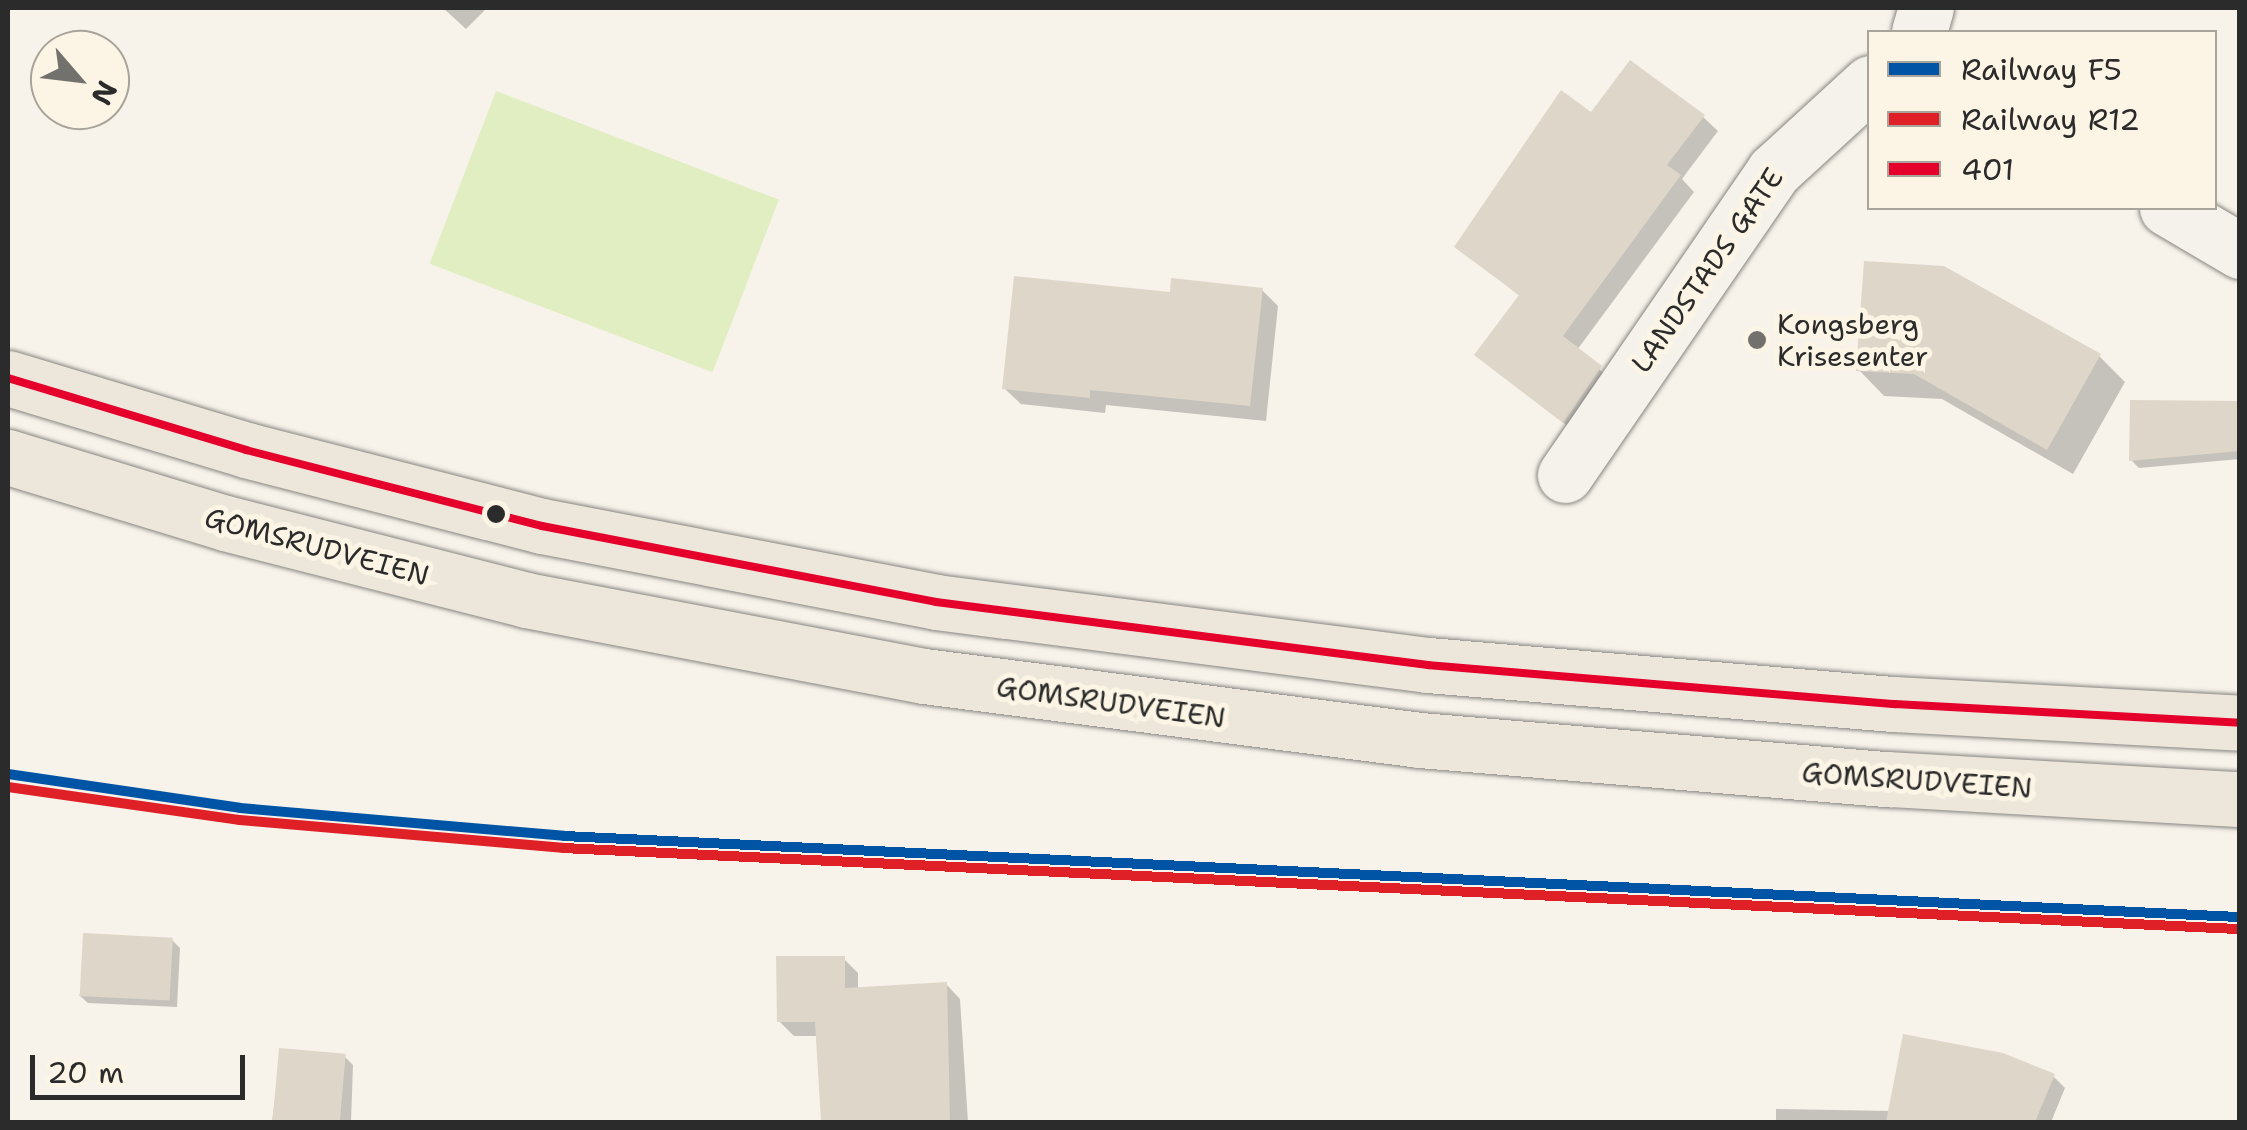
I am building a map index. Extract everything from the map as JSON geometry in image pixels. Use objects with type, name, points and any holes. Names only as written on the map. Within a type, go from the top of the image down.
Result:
[{"type":"main road","points":[[8,378],[228,445],[490,514],[936,602],[1428,666],[1894,704],[2240,723]]},
{"type":"main road","name":"GOMSRUDVEIEN","points":[[8,456],[225,523],[526,600],[943,679],[1420,740],[1888,779],[2240,799]]},
{"type":"street","name":"LANDSTADS GATE","points":[[1565,475],[1774,171],[1867,85]]},
{"type":"street","points":[[2170,210],[2240,250]]},
{"type":"green space","points":[[496,91],[779,200],[713,372],[430,264]]},
{"type":"building","points":[[1630,60],[1705,115],[1667,165],[1681,175],[1563,336],[1602,366],[1563,423],[1474,355],[1519,295],[1454,247],[1561,90],[1591,112]]},
{"type":"building","points":[[1864,261],[1944,266],[2101,354],[2047,450],[1914,374],[1856,371]]},
{"type":"building","points":[[1014,276],[1170,292],[1171,278],[1263,288],[1250,406],[1090,390],[1090,398],[1002,389]]},
{"type":"building","points":[[2130,400],[2240,401],[2240,451],[2129,461]]},
{"type":"building","points":[[83,933],[173,938],[170,1001],[80,996]]},
{"type":"building","points":[[776,956],[845,956],[845,988],[947,982],[950,1122],[821,1122],[815,1022],[777,1022]]},
{"type":"building","points":[[1903,1034],[2003,1053],[2055,1074],[2035,1122],[1886,1122]]},
{"type":"building","points":[[279,1048],[346,1054],[340,1122],[273,1122]]},
{"type":"rail line","name":"F5","points":[[8,774],[240,808],[564,836],[2240,917]]},
{"type":"rail line","name":"R12","points":[[8,787],[239,820],[563,848],[2239,929]]},
{"type":"transit line","name":"401","points":[[8,378],[246,450],[542,526],[936,602],[1428,665],[1894,704],[2240,723]]},
{"type":"place","name":"Kongsberg Krisesenter","points":[[1757,340]]}]
